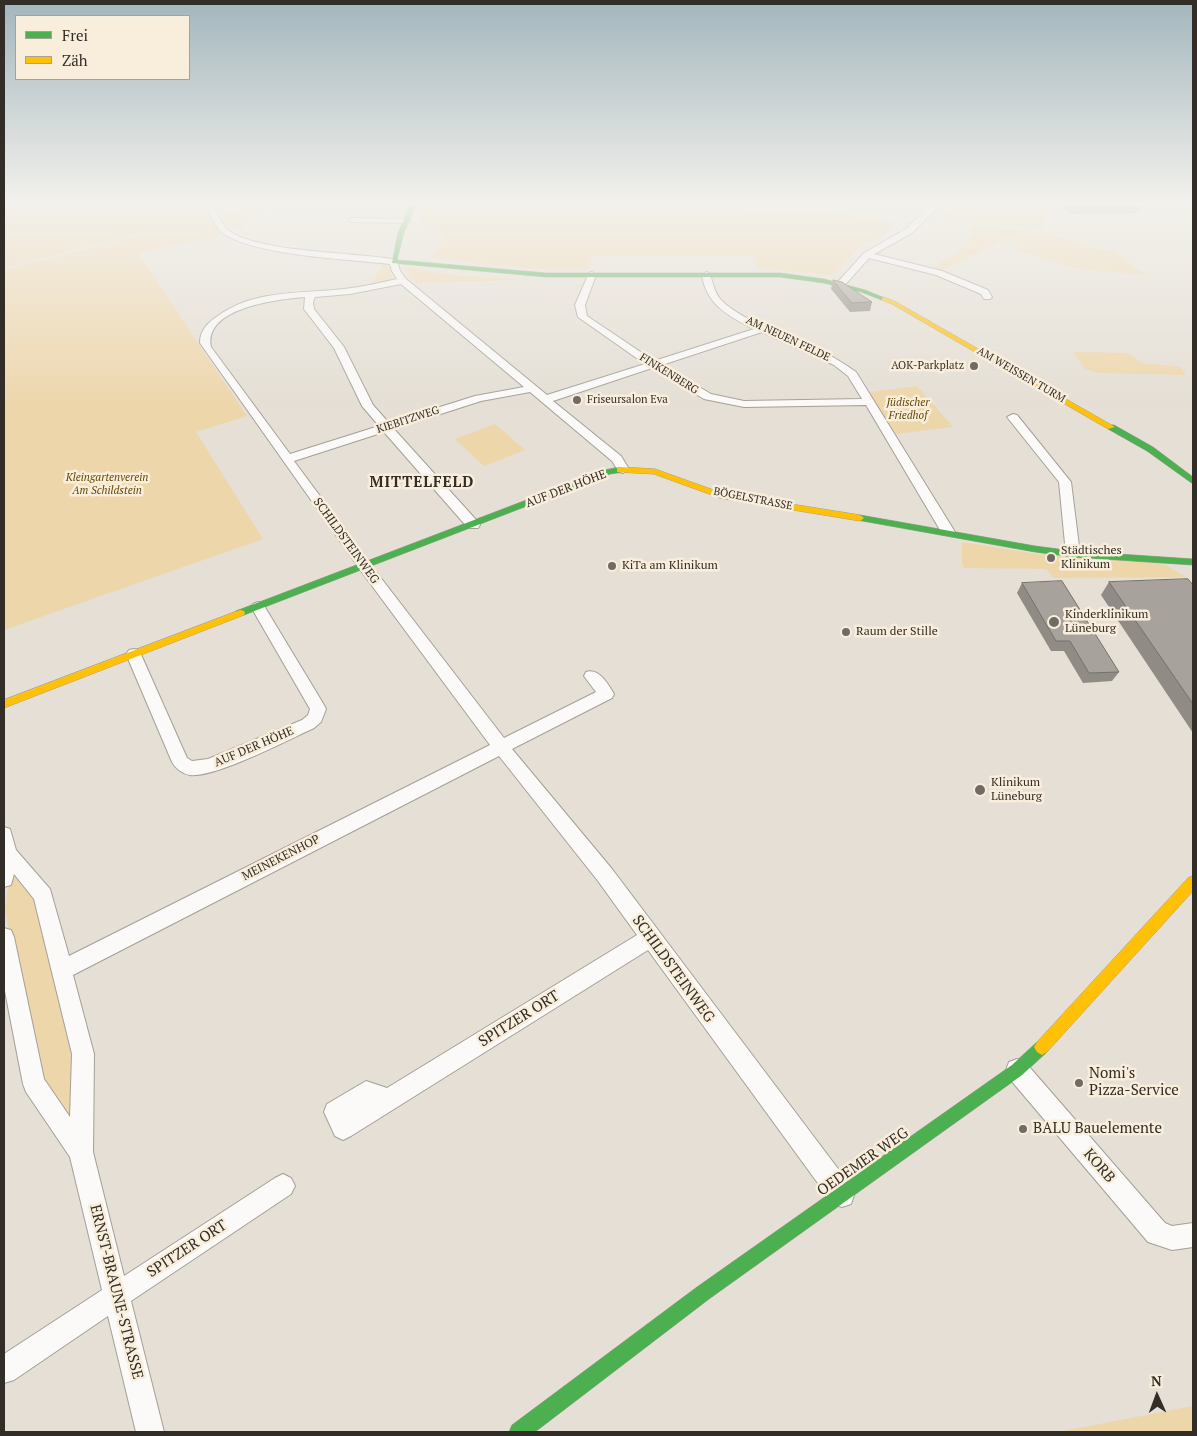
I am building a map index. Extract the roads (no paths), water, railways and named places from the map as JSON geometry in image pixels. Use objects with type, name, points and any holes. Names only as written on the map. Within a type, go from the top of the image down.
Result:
[{"type":"street","points":[[397,272],[404,282],[617,459],[623,468]]},
{"type":"street","name":"AM WEISSEN TURM","points":[[497,272],[592,275],[787,276],[863,291],[894,303],[1150,449],[1193,481]]},
{"type":"street","points":[[840,285],[852,272]]},
{"type":"street","points":[[935,272],[985,292],[987,297]]},
{"type":"street","name":"FINKENBERG","points":[[592,275],[580,305],[583,317],[652,364],[693,390],[708,397],[724,401],[768,405],[869,402]]},
{"type":"street","name":"AM NEUEN FELDE","points":[[706,275],[709,290],[714,297],[732,312],[763,329],[821,354],[844,367],[852,374],[948,532]]},
{"type":"street","points":[[404,282],[363,289],[311,294],[308,302],[309,309],[339,347],[363,399],[473,525]]},
{"type":"street","name":"SCHILDSTEINWEG","points":[[311,294],[278,297],[240,307],[217,321],[208,331],[204,339],[206,347],[364,566],[500,746],[605,875],[842,1195]]},
{"type":"street","points":[[544,400],[763,329]]},
{"type":"street","name":"KIEBITZWEG","points":[[287,460],[479,398],[531,389]]},
{"type":"street","points":[[1013,417],[1065,482],[1073,554]]},
{"type":"street","name":"AUF DER HÖHE","points":[[4,704],[623,468]]},
{"type":"street","name":"BÖGELSTRASSE","points":[[623,468],[655,472],[720,495],[1073,554],[1193,562]]},
{"type":"street","name":"AUF DER HÖHE","points":[[134,654],[180,762],[190,768],[210,766],[308,724],[315,718],[318,709],[258,606]]},
{"type":"street","points":[[500,746],[606,694],[592,676]]},
{"type":"street","name":"MEINEKENHOP","points":[[62,970],[500,746]]},
{"type":"street","name":"ERNST-BRAUNE-STRASSE","points":[[6,844],[43,895],[83,1054],[81,1152],[150,1432]]},
{"type":"street","name":"ERNST-BRAUNE-STRASSE","points":[[4,879],[6,844]]},
{"type":"street","name":"OEDEMER WEG","points":[[519,1432],[573,1390],[1017,1070],[1044,1045],[1193,882]]},
{"type":"street","name":"ERNST-BRAUNE-STRASSE","points":[[4,937],[9,995],[34,1084],[81,1152]]},
{"type":"street","name":"SPITZER ORT","points":[[388,1100],[650,938]]},
{"type":"street","name":"KORB","points":[[1017,1070],[1157,1233],[1172,1238],[1193,1235]]},
{"type":"street","name":"SPITZER ORT","points":[[4,1370],[283,1186]]},
{"type":"place","name":"AOK-Parkplatz","points":[[974,366]]},
{"type":"place","name":"Friseursalon Eva","points":[[577,400]]},
{"type":"place","name":"Städtisches Klinikum","points":[[1051,558]]},
{"type":"place","name":"KiTa am Klinikum","points":[[612,566]]},
{"type":"place","name":"Kinderklinikum Lüneburg","points":[[1054,622]]},
{"type":"place","name":"Raum der Stille","points":[[846,632]]},
{"type":"place","name":"Klinikum Lüneburg","points":[[980,790]]},
{"type":"place","name":"Nomi's Pizza-Service","points":[[1079,1083]]},
{"type":"place","name":"BALU Bauelemente","points":[[1023,1129]]},
{"type":"district","name":"MITTELFELD","points":[[422,483]]},
{"type":"park label","name":"Jüdischer Friedhof","points":[[908,409]]},
{"type":"park label","name":"Kleingartenverein Am Schildstein","points":[[107,484]]}]
